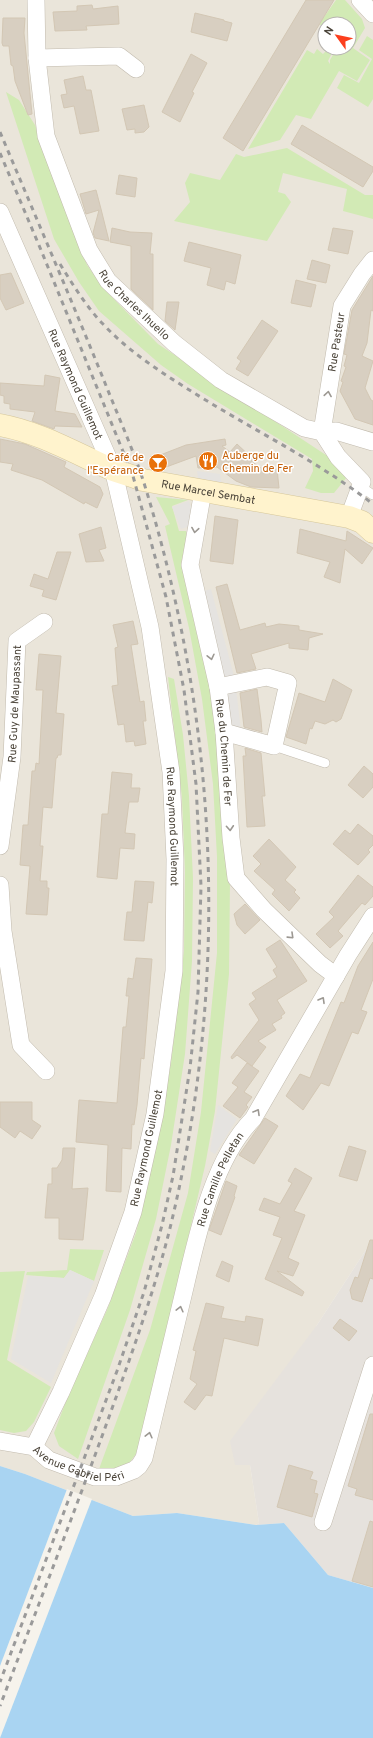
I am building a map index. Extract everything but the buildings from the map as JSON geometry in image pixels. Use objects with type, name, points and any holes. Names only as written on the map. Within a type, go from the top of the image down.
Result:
[{"type":"street","name":"Rue Charles Ihuello","points":[[36,0],[38,58],[46,136],[89,250],[108,281],[174,343],[221,380],[304,428],[322,432],[336,431],[373,442]]},
{"type":"street","points":[[360,0],[373,14]]},
{"type":"street","points":[[38,58],[119,56],[136,69]]},
{"type":"street","name":"Rue Raymond Guillemot","points":[[0,212],[113,469],[150,627],[171,772],[175,859],[174,971],[155,1114],[132,1212],[103,1296],[61,1392],[34,1447]]},
{"type":"street","name":"Rue Pasteur","points":[[322,432],[342,306],[362,274],[373,260]]},
{"type":"street","name":"Rue Marcel Sembat","points":[[0,425],[20,430],[68,448],[113,469],[143,480],[350,517],[362,522],[373,532]]},
{"type":"street","points":[[322,432],[338,457],[362,482],[367,490],[350,517]]},
{"type":"street","name":"Rue du Chemin de Fer","points":[[203,491],[190,565],[218,687],[224,732],[231,838],[236,878],[264,910],[320,964],[336,976]]},
{"type":"street","name":"Rue Guy de Maupassant","points":[[0,846],[12,757],[7,729],[17,641],[44,622]]},
{"type":"street","points":[[218,687],[267,677],[288,683],[274,746],[224,732]]},
{"type":"street","points":[[0,885],[3,931],[21,1045],[46,1071]]},
{"type":"street","name":"Rue Camille Pelletan","points":[[134,1470],[139,1466],[144,1458],[204,1214],[222,1166],[244,1128],[253,1119],[336,976],[373,916]]},
{"type":"street","points":[[323,1522],[373,1365]]},
{"type":"street","name":"Avenue Gabriel Péri","points":[[0,1441],[34,1447],[49,1460],[95,1477],[116,1477],[134,1470]]},
{"type":"lane","points":[[274,746],[325,763]]},
{"type":"shaded area","points":[[0,0],[373,0],[373,1239],[317,1325],[250,1465],[259,1523],[256,1525],[177,1513],[133,1516],[25,1474],[0,1466]]},
{"type":"shaded area","points":[[197,471],[220,474],[223,495],[200,491]]},
{"type":"shaded area","points":[[189,501],[196,524],[181,529],[172,507]]},
{"type":"shaded area","points":[[211,589],[235,680],[241,731],[223,727],[197,593]]},
{"type":"shaded area","points":[[218,1105],[237,1119],[215,1154],[210,1151]]},
{"type":"shaded area","points":[[373,1239],[373,1588],[328,1575],[284,1523],[256,1525],[259,1523],[250,1465],[235,1465],[230,1441],[317,1325]]},
{"type":"shaded area","points":[[70,1270],[94,1281],[51,1383],[11,1359],[28,1276],[64,1278]]},
{"type":"green space","points":[[336,0],[345,0],[362,19],[365,28],[357,41],[357,16],[325,16]]},
{"type":"green space","points":[[367,36],[373,40],[373,99],[368,107],[337,88],[344,75],[359,83],[372,59],[359,50]]},
{"type":"green space","points":[[317,49],[317,56],[330,56],[328,61],[330,64],[332,56],[357,56],[357,51],[370,60],[357,81],[339,71],[311,119],[296,115],[280,140],[248,149],[307,50],[314,54]]},
{"type":"green space","points":[[6,92],[19,100],[35,125],[87,265],[104,289],[158,344],[329,457],[347,477],[334,493],[321,493],[305,488],[313,471],[312,459],[188,384],[161,365],[99,311],[79,282],[54,239]]},
{"type":"green space","points":[[287,148],[365,195],[373,195],[373,219],[343,211],[347,189],[283,173],[278,192],[285,194],[291,202],[267,241],[174,221],[190,202],[185,183],[190,173],[220,180],[236,154],[244,157]]},
{"type":"green space","points":[[156,497],[188,500],[172,506],[179,531],[186,531],[187,536],[181,564],[199,643],[208,672],[217,738],[230,881],[229,974],[215,1111],[205,1166],[138,1451],[130,1462],[112,1471],[99,1469],[150,1330],[188,1193],[201,1112],[217,953],[217,857],[213,784],[202,699],[189,628],[165,526],[170,524]]},
{"type":"green space","points":[[168,677],[174,679],[183,735],[189,796],[193,878],[192,961],[185,1054],[171,1145],[156,1219],[130,1310],[78,1459],[59,1446],[54,1433],[68,1396],[107,1310],[136,1233],[171,1063],[184,951],[185,872],[182,798]]},
{"type":"green space","points":[[70,1249],[104,1250],[94,1281],[70,1270],[64,1278],[26,1275],[27,1272],[67,1270]]},
{"type":"green space","points":[[25,1271],[7,1360],[51,1387],[34,1422],[26,1431],[14,1433],[0,1430],[0,1272]]},
{"type":"water","points":[[0,1466],[25,1474],[133,1516],[177,1513],[256,1525],[284,1523],[328,1575],[373,1588],[373,1738],[0,1738]]},
{"type":"pier","points":[[67,1489],[92,1499],[0,1738],[0,1666]]},
{"type":"railway","points":[[0,132],[79,320],[144,483],[169,574],[188,666],[201,759],[208,852],[208,945],[202,1038],[190,1131],[171,1224],[141,1327],[66,1533],[0,1706]]},
{"type":"railway","points":[[0,153],[133,476],[166,597],[184,690],[196,784],[201,886],[198,992],[190,1068],[173,1176],[162,1225],[144,1292],[117,1371],[0,1682]]},
{"type":"railway","points":[[60,264],[91,310],[112,333],[133,352],[191,391],[329,473],[373,504]]},
{"type":"place","name":"Auberge du Chemin de Fer","points":[[208,461]]},
{"type":"place","name":"Café de l'Espérance","points":[[158,463]]}]
